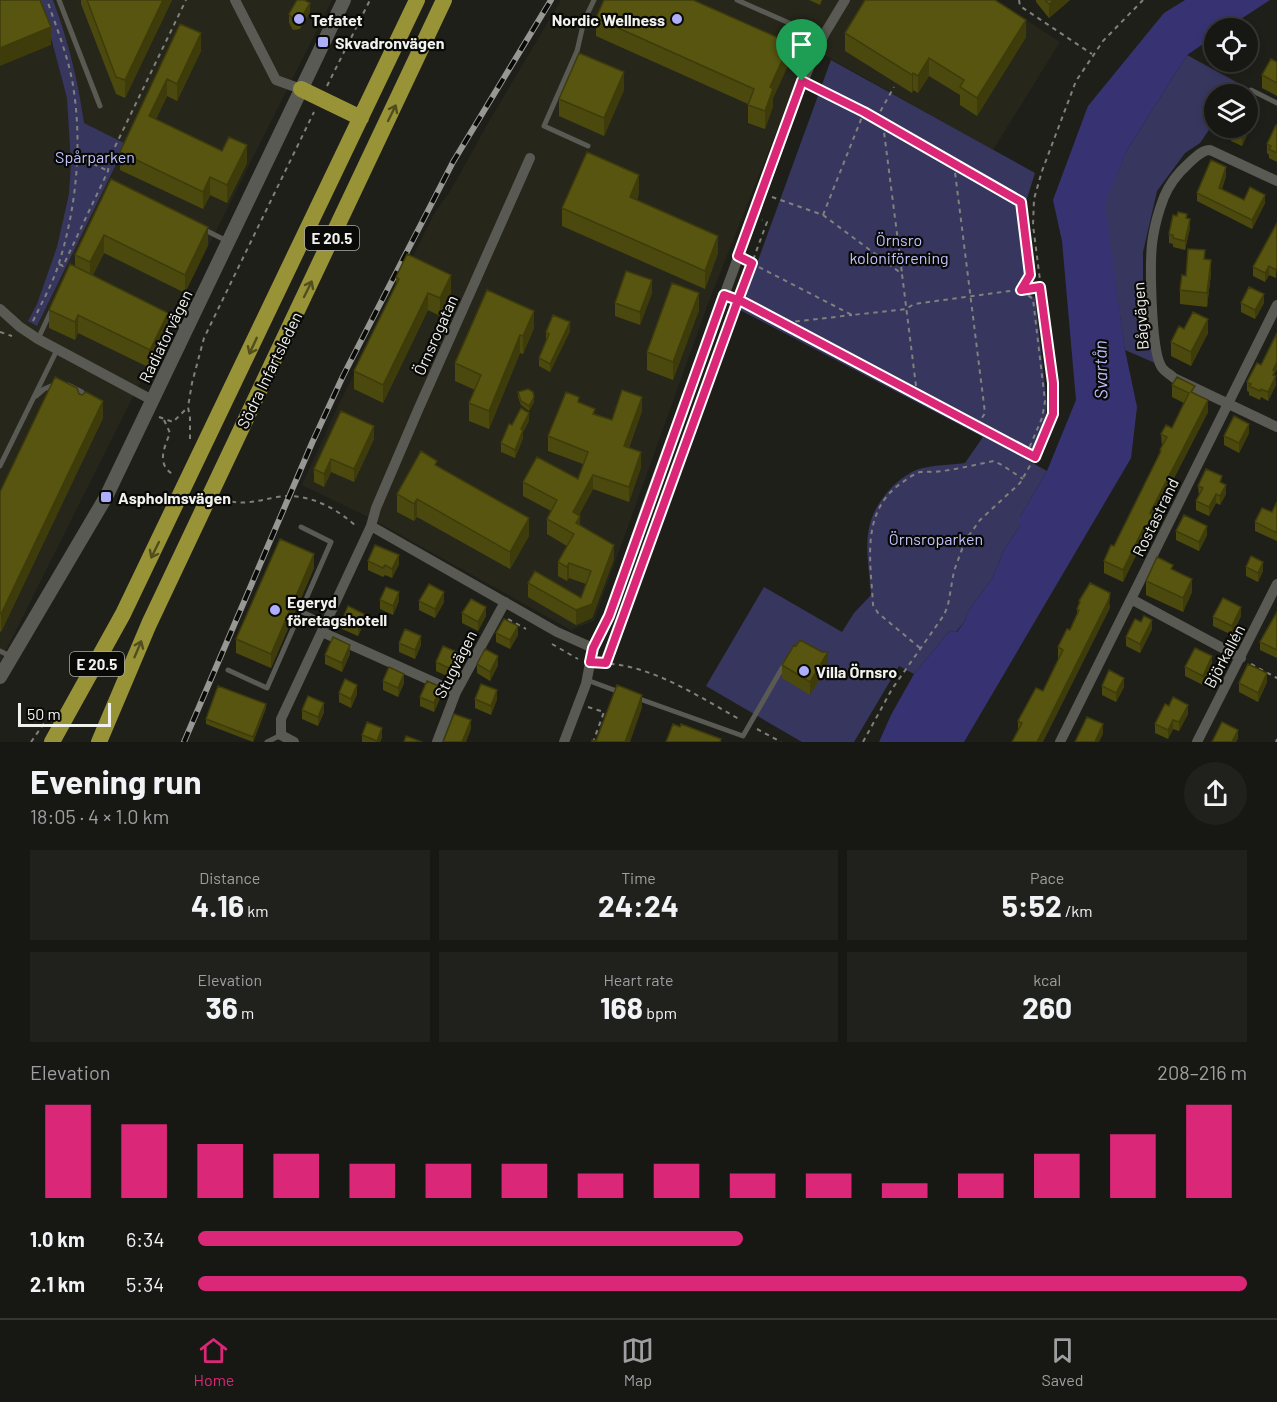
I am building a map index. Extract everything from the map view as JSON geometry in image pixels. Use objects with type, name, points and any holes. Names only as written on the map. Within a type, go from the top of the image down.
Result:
[{"type":"main road","name":"Södra Infartsleden","points":[[67,713],[81,692],[123,614],[181,498],[417,0]]},
{"type":"main road","name":"Södra Infartsleden","points":[[99,742],[148,624],[444,0]]},
{"type":"main road","points":[[301,89],[361,118]]},
{"type":"main road","points":[[42,742],[67,713]]},
{"type":"main road","name":"E 20.5","points":[[52,742],[67,713]]},
{"type":"street","points":[[235,0],[276,80],[301,89]]},
{"type":"street","name":"Radiatorvägen","points":[[0,677],[6,653],[99,509],[344,0]]},
{"type":"street","points":[[564,742],[587,680],[593,648],[609,616],[802,81],[845,0]]},
{"type":"street","name":"Bågvägen","points":[[1277,181],[1206,150],[1184,168],[1170,185],[1164,197],[1152,239],[1153,319],[1158,359],[1162,368],[1174,378],[1277,427]]},
{"type":"street","name":"Örnsrogatan","points":[[281,735],[281,719],[371,526],[376,508],[530,158]]},
{"type":"street","name":"Rostastrand","points":[[1060,742],[1277,305]]},
{"type":"street","points":[[0,309],[38,339],[152,400]]},
{"type":"street","points":[[371,526],[505,602],[593,648]]},
{"type":"street","name":"Björkallén","points":[[1197,742],[1277,584]]},
{"type":"street","points":[[1131,599],[1241,658]]},
{"type":"street","name":"Stugvägen","points":[[437,742],[456,692],[505,602]]},
{"type":"street","points":[[324,627],[456,692]]},
{"type":"street","points":[[281,735],[294,742]]},
{"type":"lane","points":[[59,0],[100,106]]},
{"type":"lane","points":[[588,146],[544,126],[577,51],[584,21],[594,0]]},
{"type":"lane","points":[[737,0],[823,38]]},
{"type":"lane","points":[[1258,94],[1277,103]]},
{"type":"lane","points":[[200,228],[229,242]]},
{"type":"lane","points":[[38,339],[53,307]]},
{"type":"lane","points":[[158,316],[186,329]]},
{"type":"lane","points":[[0,466],[57,350]]},
{"type":"lane","points":[[32,400],[44,389],[63,383],[82,392],[84,401],[81,408]]},
{"type":"lane","points":[[228,670],[267,688],[331,542],[301,527]]},
{"type":"lane","points":[[300,611],[324,627]]},
{"type":"lane","points":[[587,680],[743,736],[789,655]]},
{"type":"lane","points":[[267,742],[281,735]]},
{"type":"path","points":[[28,333],[59,264],[76,182],[74,90],[57,28],[46,0]]},
{"type":"path","points":[[59,264],[63,266],[108,171],[110,157],[186,0]]},
{"type":"path","points":[[190,442],[188,407],[204,338],[370,0]]},
{"type":"path","points":[[1019,0],[1020,6],[1092,55]]},
{"type":"path","points":[[863,742],[892,689],[944,615],[954,571],[969,535],[980,520],[1023,480],[1053,414],[1053,383],[1033,225],[1034,199],[1067,100],[1076,81],[1092,55],[1114,28],[1143,0]]},
{"type":"path","points":[[802,81],[864,112],[1021,202],[1030,275],[1021,290]]},
{"type":"path","points":[[876,119],[894,87]]},
{"type":"path","points":[[823,215],[864,112]]},
{"type":"path","points":[[883,123],[917,394]]},
{"type":"path","points":[[77,156],[108,171]]},
{"type":"path","points":[[954,164],[985,413],[977,426]]},
{"type":"path","points":[[760,194],[781,199],[823,215],[902,274]]},
{"type":"path","points":[[606,663],[767,222],[753,216]]},
{"type":"path","points":[[738,256],[852,315]]},
{"type":"path","points":[[782,323],[906,309],[914,304],[1040,287]]},
{"type":"path","points":[[1021,290],[1033,299],[1045,401],[1042,418],[1027,453]]},
{"type":"path","points":[[724,295],[738,300],[1035,457]]},
{"type":"path","points":[[170,473],[162,457],[170,433],[164,420],[173,422],[188,407]]},
{"type":"path","points":[[921,648],[878,613],[873,605],[869,550],[871,532],[878,509],[897,486],[922,471],[934,472],[994,461],[1023,480]]},
{"type":"path","points":[[224,500],[252,503],[278,497],[305,497],[313,499],[350,521]]},
{"type":"path","points":[[1241,658],[1277,678]]},
{"type":"path","points":[[590,662],[626,664],[652,673],[781,742]]},
{"type":"path","points":[[579,703],[604,712],[593,742]]},
{"type":"shaded area","points":[[0,0],[332,0],[0,662]]},
{"type":"shaded area","points":[[561,0],[996,0],[1060,42],[993,150],[810,47],[709,301],[594,621],[571,630],[370,518],[302,485],[338,406],[435,212],[449,193]]},
{"type":"green space","name":"Spårparken","points":[[38,0],[53,0],[72,60],[84,123],[126,144],[37,326],[28,321],[37,304],[57,247],[69,194],[71,163],[67,98],[45,15]]},
{"type":"green space","points":[[1187,55],[1204,64],[1204,72],[1218,72],[1240,84],[1204,84],[1204,137],[1200,143],[1185,153],[1157,191],[1143,252],[1143,309],[1155,363],[1125,350],[1104,204],[1127,150]]},
{"type":"green space","name":"Örnsro koloniförening","points":[[831,60],[1035,173],[1024,208],[1032,276],[1029,282],[1030,294],[1035,298],[1047,404],[1045,420],[1027,460],[1047,471],[1020,517],[1020,526],[1005,548],[992,579],[956,632],[950,631],[914,674],[899,666],[854,742],[802,742],[706,686],[764,587],[842,632],[854,613],[871,595],[868,538],[874,513],[881,500],[895,484],[916,470],[965,463],[983,437],[740,310]]},
{"type":"water","name":"Svartån","points":[[1185,0],[1270,0],[1242,18],[1204,18],[1204,43],[1187,55],[1127,150],[1105,204],[1125,350],[1137,407],[1131,458],[964,742],[879,742],[914,674],[950,631],[957,632],[965,621],[967,613],[992,579],[1005,548],[1020,526],[1020,517],[1047,471],[1076,400],[1062,241],[1053,200],[1088,106],[1164,13]]},
{"type":"building","points":[[0,0],[40,0],[51,27],[0,48]]},
{"type":"building","points":[[87,0],[163,0],[125,80],[116,77]]},
{"type":"building","points":[[297,0],[310,3],[300,20],[293,20],[289,14]]},
{"type":"building","points":[[604,0],[693,0],[790,43],[770,87],[773,89],[765,111],[748,105],[754,89],[596,18]]},
{"type":"building","points":[[865,0],[995,0],[1026,20],[977,98],[960,87],[964,80],[929,58],[918,76],[913,73],[912,75],[845,33]]},
{"type":"building","points":[[180,24],[201,33],[177,84],[167,79],[149,116],[222,151],[229,137],[247,145],[227,185],[210,177],[203,192],[120,152]]},
{"type":"building","points":[[579,53],[624,72],[604,118],[559,99]]},
{"type":"building","points":[[1271,59],[1277,62],[1277,83],[1262,75]]},
{"type":"building","points":[[1276,125],[1277,153],[1269,149],[1271,146],[1267,144]]},
{"type":"building","points":[[587,152],[639,175],[630,197],[718,236],[705,271],[562,208]]},
{"type":"building","points":[[1211,160],[1226,167],[1219,188],[1244,200],[1250,187],[1265,195],[1252,220],[1197,193]]},
{"type":"building","points":[[111,179],[208,227],[185,275],[104,235],[90,262],[75,255]]},
{"type":"building","points":[[1178,212],[1187,214],[1186,218],[1190,219],[1185,241],[1173,238],[1173,235],[1169,234],[1173,215],[1177,216]]},
{"type":"building","points":[[1277,223],[1277,267],[1276,270],[1269,266],[1265,273],[1253,267]]},
{"type":"building","points":[[1188,249],[1205,250],[1204,259],[1211,260],[1207,293],[1180,290],[1182,275],[1186,276]]},
{"type":"building","points":[[407,254],[451,275],[440,298],[428,293],[383,385],[354,371],[399,279],[396,277]]},
{"type":"building","points":[[70,264],[168,313],[150,350],[78,315],[75,322],[49,310]]},
{"type":"building","points":[[626,271],[652,280],[640,312],[615,303]]},
{"type":"building","points":[[672,283],[699,293],[673,362],[647,352]]},
{"type":"building","points":[[1249,287],[1264,294],[1255,310],[1241,303]]},
{"type":"building","points":[[487,290],[534,311],[523,336],[520,335],[489,411],[469,403],[481,375],[455,363]]},
{"type":"building","points":[[1193,312],[1208,319],[1191,352],[1171,342],[1179,326],[1184,329]]},
{"type":"building","points":[[553,315],[570,322],[550,364],[539,358],[549,334],[546,332]]},
{"type":"building","points":[[1277,333],[1277,362],[1273,370],[1275,371],[1273,375],[1276,376],[1268,392],[1261,389],[1260,391],[1249,386],[1251,384],[1247,382],[1257,363],[1261,365]]},
{"type":"building","points":[[55,377],[77,388],[79,394],[86,392],[103,401],[1,614],[0,492]]},
{"type":"building","points":[[1177,377],[1195,386],[1191,392],[1208,400],[1150,513],[1153,514],[1147,528],[1144,527],[1123,570],[1104,561],[1111,545],[1114,546],[1161,451],[1167,437],[1161,434],[1166,425],[1172,428],[1189,393],[1172,385]]},
{"type":"building","points":[[528,389],[533,392],[534,397],[529,406],[521,401],[518,392]]},
{"type":"building","points":[[622,390],[642,397],[624,446],[641,452],[629,487],[593,475],[573,512],[580,516],[576,523],[614,545],[592,604],[576,610],[528,583],[535,571],[581,598],[591,571],[569,563],[567,567],[558,562],[574,534],[547,519],[557,500],[523,482],[537,457],[578,479],[588,452],[548,436],[566,392],[579,397],[578,402],[595,409],[593,414],[612,420]]},
{"type":"building","points":[[521,408],[529,413],[521,429],[523,430],[515,450],[501,443],[509,424],[512,425]]},
{"type":"building","points":[[341,411],[374,426],[354,469],[331,459],[324,474],[314,469]]},
{"type":"building","points":[[1234,416],[1249,424],[1239,443],[1224,436]]},
{"type":"building","points":[[421,451],[437,461],[435,465],[529,518],[510,552],[417,499],[414,504],[397,494]]},
{"type":"building","points":[[1206,469],[1222,476],[1220,482],[1226,485],[1220,496],[1216,494],[1209,507],[1196,501],[1203,488],[1198,486]]},
{"type":"building","points":[[1277,502],[1277,533],[1255,522],[1262,508],[1272,512]]},
{"type":"building","points":[[1184,515],[1207,526],[1199,542],[1176,531]]},
{"type":"building","name":"Egeryd företagshotell","points":[[280,539],[314,554],[271,654],[236,639]]},
{"type":"building","points":[[375,545],[399,555],[392,569],[385,565],[383,568],[368,561]]},
{"type":"building","points":[[1251,556],[1263,562],[1258,573],[1246,567]]},
{"type":"building","points":[[1157,557],[1173,565],[1171,569],[1192,579],[1183,598],[1146,581]]},
{"type":"building","points":[[1090,583],[1110,593],[1109,599],[1037,742],[1012,742],[1022,723],[1018,721],[1036,688],[1043,691],[1063,650],[1058,647],[1067,629],[1070,630],[1079,610],[1077,609],[1079,601]]},
{"type":"building","points":[[429,584],[444,592],[435,609],[419,601]]},
{"type":"building","points":[[386,587],[399,592],[393,606],[380,600]]},
{"type":"building","points":[[1223,598],[1241,607],[1232,626],[1213,617]]},
{"type":"building","points":[[471,599],[486,607],[478,622],[462,613]]},
{"type":"building","points":[[348,606],[364,614],[358,627],[342,620]]},
{"type":"building","points":[[1277,612],[1277,650],[1260,642]]},
{"type":"building","points":[[1144,616],[1152,620],[1140,644],[1126,637],[1135,619],[1141,622]]},
{"type":"building","points":[[504,619],[518,626],[510,640],[496,633]]},
{"type":"building","points":[[405,629],[421,636],[415,650],[399,643]]},
{"type":"building","points":[[333,637],[350,645],[342,663],[325,655]]},
{"type":"building","points":[[800,640],[822,652],[828,652],[810,682],[782,665],[794,645],[796,646]]},
{"type":"building","points":[[443,646],[459,653],[451,669],[436,662]]},
{"type":"building","points":[[1195,648],[1212,656],[1203,676],[1185,667]]},
{"type":"building","points":[[485,649],[498,656],[490,672],[477,664]]},
{"type":"building","points":[[1248,664],[1267,673],[1258,693],[1239,683]]},
{"type":"building","points":[[389,667],[404,674],[398,688],[383,681]]},
{"type":"building","points":[[1109,670],[1124,678],[1116,693],[1102,686]]},
{"type":"building","points":[[345,679],[357,685],[351,699],[339,693]]},
{"type":"building","points":[[427,681],[441,687],[434,703],[420,697]]},
{"type":"building","points":[[481,684],[497,690],[491,706],[475,699]]},
{"type":"building","points":[[617,685],[642,695],[625,742],[592,742],[592,740],[596,741]]},
{"type":"building","points":[[218,686],[266,704],[253,737],[206,719]]},
{"type":"building","points":[[308,696],[324,703],[318,717],[302,710]]},
{"type":"building","points":[[1173,697],[1188,705],[1179,722],[1173,720],[1168,730],[1155,724],[1165,704],[1169,706]]},
{"type":"building","points":[[454,714],[471,720],[462,742],[443,742]]},
{"type":"building","points":[[1087,717],[1103,724],[1095,742],[1075,742]]},
{"type":"building","points":[[367,722],[382,728],[377,741],[362,735]]},
{"type":"building","points":[[1222,722],[1238,730],[1232,742],[1212,742]]},
{"type":"building","points":[[673,724],[680,727],[681,724],[721,739],[720,742],[666,742]]},
{"type":"building","points":[[406,736],[422,742],[404,742]]},
{"type":"railway","points":[[184,742],[343,376],[453,162],[551,0]]},
{"type":"place","name":"Tefatet","points":[[299,19]]},
{"type":"place","name":"Nordic Wellness","points":[[677,19]]},
{"type":"place","name":"Skvadronvägen","points":[[323,42]]},
{"type":"place","name":"Aspholmsvägen","points":[[106,497]]},
{"type":"place","name":"Egeryd företagshotell","points":[[275,610]]},
{"type":"place","name":"Villa Örnsro","points":[[804,671]]},
{"type":"route","points":[[802,81],[738,256],[752,263],[738,300],[638,571],[606,663],[590,662],[593,648],[609,616],[724,295],[738,300],[743,302],[1035,457],[1051,422],[1053,383],[1040,287],[1021,290],[1030,275],[1021,202],[864,112],[802,81]]},
{"type":"park label","name":"Örnsroparken","points":[[936,538]]}]
